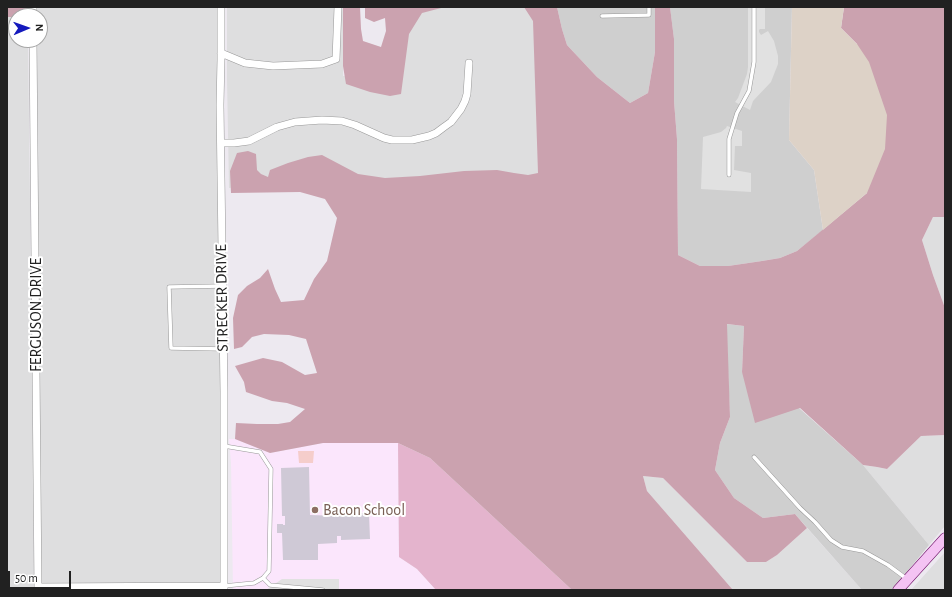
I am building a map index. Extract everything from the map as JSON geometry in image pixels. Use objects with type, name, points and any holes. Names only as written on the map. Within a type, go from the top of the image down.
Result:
[{"type":"street","name":"STRECKER DRIVE","points":[[221,7],[220,105],[224,588]]},
{"type":"street","points":[[221,52],[245,63],[273,66],[322,64],[336,59],[338,7]]},
{"type":"street","name":"FERGUSON DRIVE","points":[[33,48],[38,589]]},
{"type":"street","points":[[221,143],[248,141],[277,127],[295,122],[316,120],[342,121],[392,140],[412,140],[429,136],[436,133],[451,122],[465,101],[468,86],[469,63]]},
{"type":"street","points":[[898,590],[945,538]]},
{"type":"street","points":[[38,589],[224,588]]},
{"type":"lane","points":[[602,16],[649,15],[649,7]]},
{"type":"lane","points":[[729,175],[729,139],[736,113],[749,91],[754,62],[754,7]]},
{"type":"lane","points":[[222,286],[169,287],[171,348],[223,349]]},
{"type":"lane","points":[[224,446],[260,452],[271,469],[269,571],[263,578],[254,582],[224,588]]},
{"type":"lane","points":[[754,457],[831,540],[842,547],[863,551],[888,565],[908,580]]},
{"type":"lane","points":[[263,578],[270,585],[323,590]]},
{"type":"lane","points":[[270,585],[270,590]]},
{"type":"shaded area","points":[[7,7],[27,7],[8,8],[8,48],[28,48],[34,590],[7,590]]},
{"type":"shaded area","points":[[7,7],[27,7],[8,8],[7,17]]},
{"type":"shaded area","points":[[221,7],[224,586],[38,587],[33,48],[48,48],[48,8],[33,8]]},
{"type":"shaded area","points":[[227,7],[343,7],[343,76],[397,75],[396,7],[536,7],[539,183],[229,188]]},
{"type":"shaded area","points":[[343,7],[360,7],[363,41],[381,47],[386,31],[385,18],[374,22],[365,18],[365,7],[445,7],[422,13],[409,34],[401,94],[390,96],[370,92],[346,84],[343,66]]},
{"type":"shaded area","points":[[524,7],[557,7],[567,45],[597,77],[630,103],[648,93],[655,52],[655,7],[670,7],[674,39],[678,255],[700,266],[728,266],[780,258],[797,251],[867,193],[857,44],[841,28],[844,7],[945,7],[945,217],[933,217],[922,240],[945,308],[945,435],[921,436],[887,469],[863,465],[800,408],[755,423],[742,372],[744,326],[727,324],[730,417],[720,443],[715,470],[734,498],[763,518],[795,514],[807,528],[777,555],[766,562],[747,562],[663,478],[643,476],[647,491],[733,590],[572,590],[430,458],[398,443],[323,443],[270,453],[235,439],[236,423],[278,424],[290,422],[305,409],[287,403],[272,401],[246,392],[244,382],[235,366],[263,358],[282,362],[305,375],[317,373],[306,339],[289,335],[264,334],[252,337],[242,347],[234,349],[233,318],[238,295],[247,286],[260,278],[268,269],[281,302],[304,300],[314,279],[327,261],[337,218],[325,199],[300,192],[231,193],[230,171],[237,153],[248,151],[256,154],[257,170],[261,174],[268,177],[270,170],[308,157],[322,155],[358,174],[385,178],[464,171],[497,170],[528,175],[538,173],[533,21]]},
{"type":"shaded area","points":[[557,7],[655,7],[655,52],[648,93],[630,103],[597,77],[567,45]]},
{"type":"shaded area","points":[[670,7],[792,7],[789,140],[814,170],[823,230],[797,251],[780,258],[728,266],[700,266],[678,255],[674,39]]},
{"type":"shaded area","points":[[748,7],[765,7],[765,29],[760,29],[759,32],[761,35],[768,31],[774,41],[778,56],[778,64],[771,82],[753,101],[750,110],[735,102],[747,74],[748,67]]},
{"type":"shaded area","points":[[792,7],[844,7],[841,28],[857,44],[869,62],[887,115],[885,149],[867,193],[823,230],[814,170],[789,140]]},
{"type":"shaded area","points":[[727,126],[742,131],[742,146],[735,146],[734,170],[751,173],[751,192],[701,189],[703,137],[721,132]]},
{"type":"shaded area","points":[[933,217],[945,217],[945,308],[922,240]]},
{"type":"shaded area","points":[[726,324],[744,326],[742,372],[799,408],[863,465],[929,545],[892,590],[862,590],[795,514],[763,518],[734,498],[715,470],[720,443],[730,417]]},
{"type":"shaded area","points":[[945,435],[945,526],[929,545],[863,465],[887,469],[921,436]]},
{"type":"shaded area","name":"Bacon School","points":[[229,439],[235,439],[270,453],[323,443],[398,443],[399,557],[417,569],[436,590],[233,590],[231,463]]},
{"type":"shaded area","points":[[398,443],[430,458],[572,590],[436,590],[417,569],[399,557]]},
{"type":"shaded area","points":[[298,451],[314,451],[313,463],[299,463]]},
{"type":"shaded area","points":[[643,476],[663,478],[747,562],[766,562],[777,555],[807,528],[862,590],[733,590],[647,491]]},
{"type":"shaded area","points":[[945,552],[945,590],[911,590]]},
{"type":"shaded area","points":[[282,579],[339,579],[339,590],[266,590]]},
{"type":"building","points":[[309,467],[310,515],[341,516],[340,513],[369,513],[370,539],[341,540],[341,536],[337,536],[337,543],[318,544],[318,560],[283,560],[282,533],[277,533],[277,524],[285,525],[285,516],[282,516],[281,468]]},
{"type":"place","name":"Bacon School","points":[[315,510]]}]
